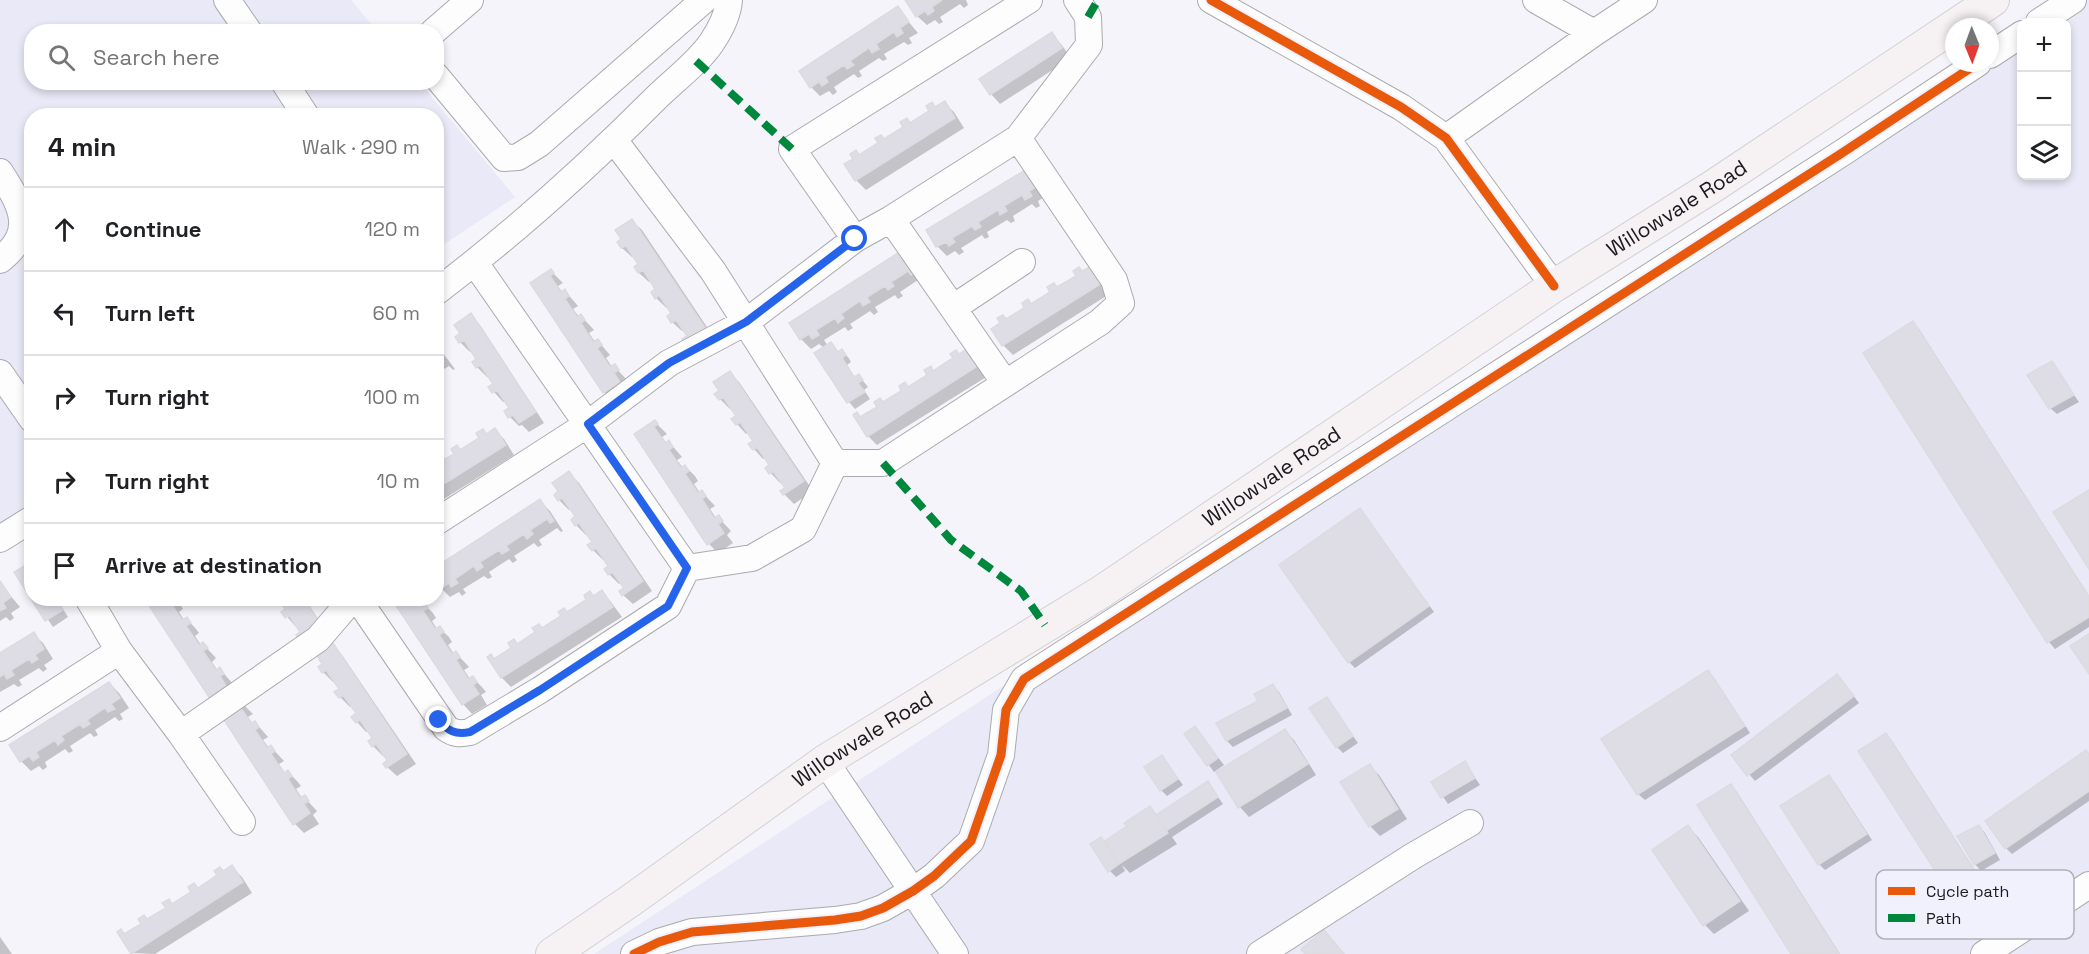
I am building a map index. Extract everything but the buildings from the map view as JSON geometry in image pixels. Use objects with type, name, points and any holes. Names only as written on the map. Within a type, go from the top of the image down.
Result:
[{"type":"main road","name":"Willowvale Road","points":[[552,954],[825,761],[1101,592],[1554,286],[1712,187],[1993,0]]},
{"type":"street","points":[[226,0],[243,24]]},
{"type":"street","points":[[442,24],[470,0]]},
{"type":"street","points":[[444,86],[504,158],[518,157],[539,144],[704,0]]},
{"type":"street","points":[[444,286],[475,262],[614,140],[696,61],[712,42],[725,17],[729,0]]},
{"type":"street","points":[[855,239],[792,149],[1029,0]]},
{"type":"street","points":[[444,517],[588,424],[669,363],[746,322],[855,239],[891,219],[1018,138],[1089,45],[1088,17],[1077,0]]},
{"type":"street","points":[[1536,0],[1594,33]]},
{"type":"street","points":[[1446,138],[1644,0]]},
{"type":"street","points":[[2045,18],[2073,0]]},
{"type":"street","points":[[1220,2],[1401,107],[1446,138],[1554,286]]},
{"type":"street","points":[[1999,49],[2017,37]]},
{"type":"street","points":[[634,954],[659,942],[692,932],[861,916],[883,908],[913,891],[934,876],[971,841],[1001,755],[1006,710],[1024,679],[1964,72]]},
{"type":"street","points":[[289,90],[301,108]]},
{"type":"street","points":[[835,463],[883,463],[1100,322],[1121,303],[1114,280],[1018,138]]},
{"type":"street","points":[[614,140],[713,271],[835,463]]},
{"type":"street","points":[[0,172],[14,194],[23,217],[22,230],[17,244],[0,260]]},
{"type":"street","points":[[891,219],[1005,383]]},
{"type":"street","points":[[475,262],[687,568]]},
{"type":"street","points":[[953,308],[1022,262]]},
{"type":"street","points":[[0,373],[24,408]]},
{"type":"street","points":[[687,568],[752,558],[803,529],[835,463]]},
{"type":"street","points":[[0,539],[24,524]]},
{"type":"street","points":[[361,606],[439,720],[453,733],[461,734],[470,732],[540,690],[668,606],[687,568]]},
{"type":"street","points":[[93,606],[119,651],[181,734],[242,822]]},
{"type":"street","points":[[181,734],[318,639],[348,606]]},
{"type":"street","points":[[0,728],[119,651]]},
{"type":"street","points":[[825,761],[955,954]]},
{"type":"street","points":[[1260,954],[1413,856],[1470,823]]},
{"type":"street","points":[[2074,895],[2089,885]]},
{"type":"street","points":[[1984,954],[2007,939]]},
{"type":"shaded area","points":[[0,0],[351,0],[371,24],[24,24],[24,90],[426,90],[441,108],[24,108],[24,521],[0,537]]},
{"type":"shaded area","points":[[2061,0],[2089,0],[2089,954],[594,954],[1035,665],[1950,72],[1999,72],[1999,40],[2017,29],[2017,180],[2071,180],[2071,18],[2032,18]]},
{"type":"shaded area","points":[[444,112],[515,197],[444,244]]},
{"type":"marked path","points":[[1088,17],[1098,0]]},
{"type":"marked path","points":[[696,61],[792,149]]},
{"type":"marked path","points":[[883,463],[951,540],[1021,591],[1045,625]]},
{"type":"cycle path","points":[[1211,0],[1401,107],[1446,138],[1554,286]]},
{"type":"cycle path","points":[[634,954],[659,942],[692,932],[861,916],[883,908],[913,891],[934,876],[971,841],[1001,755],[1006,710],[1024,679],[1964,72]]},
{"type":"route","points":[[439,720],[453,733],[470,732],[540,690],[668,606],[687,568],[588,424],[669,363],[746,322],[855,239]]}]
